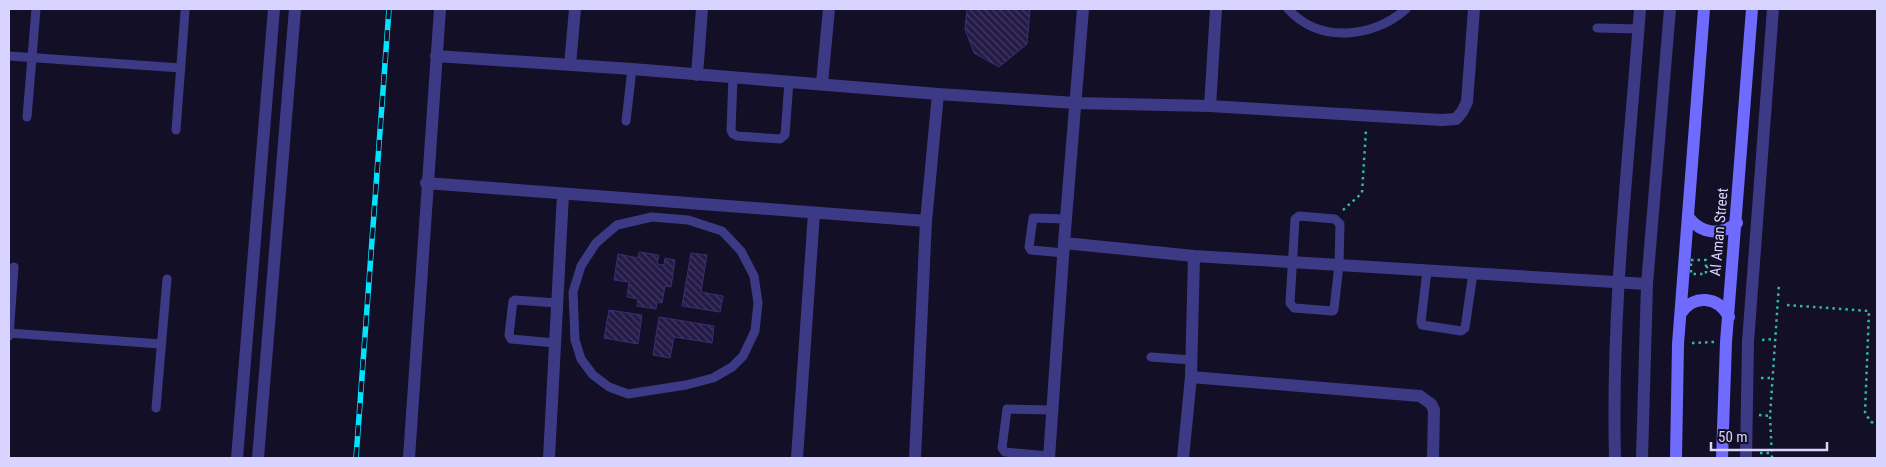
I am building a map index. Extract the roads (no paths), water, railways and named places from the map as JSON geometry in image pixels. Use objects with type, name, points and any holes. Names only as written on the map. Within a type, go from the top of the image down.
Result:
[{"type":"street","points":[[237,458],[274,9]]},
{"type":"street","points":[[258,458],[295,9]]},
{"type":"street","points":[[409,458],[426,183],[440,9]]},
{"type":"street","points":[[570,65],[575,9]]},
{"type":"street","points":[[697,74],[702,9]]},
{"type":"street","points":[[822,83],[829,9]]},
{"type":"street","points":[[1049,457],[1083,9]]},
{"type":"street","points":[[1210,106],[1216,9]]},
{"type":"street","points":[[436,56],[1075,103],[1210,106],[1441,120],[1456,119],[1467,102],[1474,9]]},
{"type":"street","points":[[1615,458],[1614,406],[1619,282],[1640,9]]},
{"type":"street","points":[[1642,458],[1647,284],[1670,9]]},
{"type":"street","name":"Al Aman Street","points":[[1676,458],[1678,344],[1704,9]]},
{"type":"street","name":"Al Aman Street","points":[[1722,458],[1729,317],[1752,9]]},
{"type":"street","points":[[1746,458],[1748,342],[1773,9]]},
{"type":"street","points":[[915,458],[926,221],[938,94]]},
{"type":"street","points":[[426,183],[926,221]]},
{"type":"street","points":[[550,458],[563,194]]},
{"type":"street","points":[[797,458],[814,213]]},
{"type":"street","points":[[1689,218],[1698,227],[1710,232],[1725,231],[1737,223]]},
{"type":"street","points":[[1064,248],[1647,284]]},
{"type":"street","points":[[1184,458],[1191,360],[1194,256]]},
{"type":"street","points":[[1680,313],[1689,304],[1700,299],[1706,299],[1720,305],[1729,317]]},
{"type":"street","points":[[1190,377],[1420,396],[1431,404],[1434,410],[1433,458]]},
{"type":"lane","points":[[27,117],[36,9]]},
{"type":"lane","points":[[1288,9],[1312,26],[1341,34],[1367,31],[1392,20],[1406,9]]},
{"type":"lane","points":[[176,130],[186,11]]},
{"type":"lane","points":[[1597,28],[1638,29]]},
{"type":"lane","points":[[9,56],[181,68]]},
{"type":"lane","points":[[626,121],[632,69]]},
{"type":"lane","points":[[733,77],[731,130],[736,136],[780,139],[785,136],[789,81]]},
{"type":"lane","points":[[672,219],[673,202]]},
{"type":"lane","points":[[652,217],[688,220],[722,231],[741,251],[754,276],[758,303],[755,331],[743,356],[732,367],[713,378],[686,385],[628,394],[609,387],[593,375],[582,359],[575,340],[574,320],[573,292],[581,266],[596,243],[617,225],[652,217]]},
{"type":"lane","points":[[1297,217],[1338,220],[1340,224],[1339,265],[1334,309],[1330,311],[1291,306],[1293,262],[1295,219],[1297,217]]},
{"type":"lane","points":[[1064,248],[1031,250],[1029,247],[1033,218],[1066,219]]},
{"type":"lane","points":[[14,267],[9,334],[162,344]]},
{"type":"lane","points":[[1427,270],[1422,325],[1425,327],[1461,330],[1465,328],[1472,273]]},
{"type":"lane","points":[[156,408],[167,279]]},
{"type":"lane","points":[[555,343],[511,339],[509,335],[513,301],[558,303]]},
{"type":"lane","points":[[557,318],[574,320]]},
{"type":"lane","points":[[1151,357],[1191,360]]},
{"type":"lane","points":[[1049,457],[1005,452],[1002,448],[1007,409],[1010,407],[1052,410]]},
{"type":"railway","points":[[356,458],[389,9]]}]
